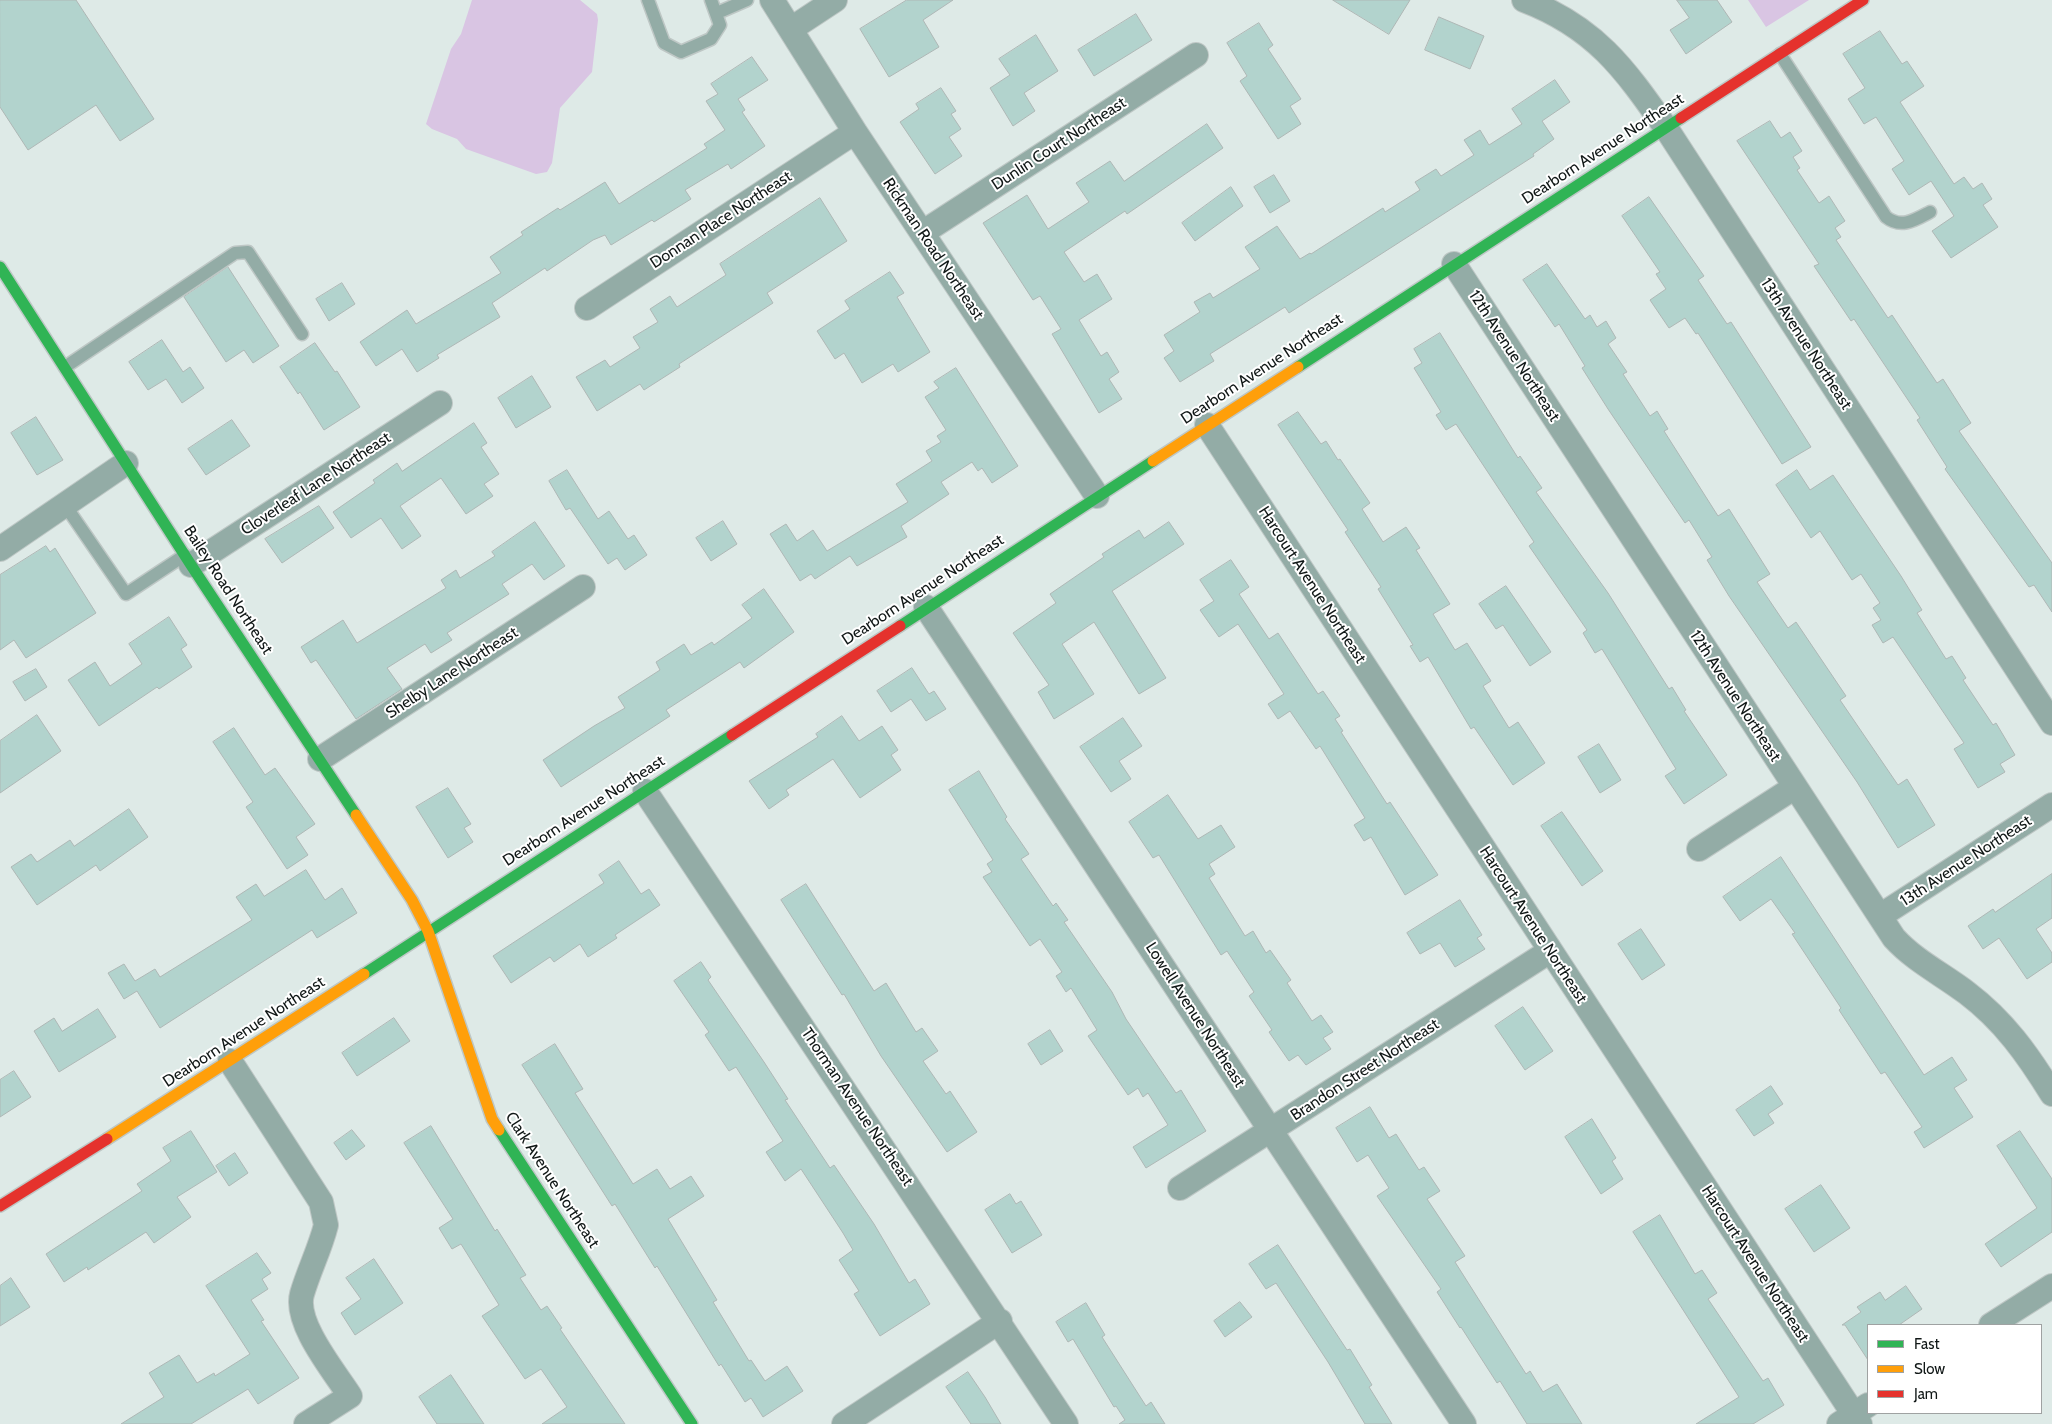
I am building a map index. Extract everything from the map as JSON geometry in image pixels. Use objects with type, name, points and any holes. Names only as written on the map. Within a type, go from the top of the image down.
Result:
[{"type":"street","name":"Rickman Road Northeast","points":[[772,0],[855,132],[1096,496]]},
{"type":"street","points":[[791,29],[835,0]]},
{"type":"street","name":"13th Avenue Northeast","points":[[1524,0],[1550,10],[1589,35],[1616,60],[1666,128],[2052,723]]},
{"type":"street","name":"Dearborn Avenue Northeast","points":[[0,1206],[230,1062],[1096,496],[1863,0]]},
{"type":"street","name":"Dunlin Court Northeast","points":[[922,233],[1196,55]]},
{"type":"street","name":"Donnan Place Northeast","points":[[587,308],[855,132]]},
{"type":"street","name":"12th Avenue Northeast","points":[[1454,264],[1894,938],[1909,954],[1966,992],[2000,1020],[2020,1044],[2052,1094]]},
{"type":"street","name":"Bailey Road Northeast","points":[[0,267],[188,560],[412,900],[428,931]]},
{"type":"street","name":"Cloverleaf Lane Northeast","points":[[188,560],[440,403]]},
{"type":"street","name":"Harcourt Avenue Northeast","points":[[1208,425],[1855,1417]]},
{"type":"street","points":[[0,549],[126,463]]},
{"type":"street","name":"Shelby Lane Northeast","points":[[320,759],[583,587]]},
{"type":"street","name":"Lowell Avenue Northeast","points":[[926,607],[1464,1424]]},
{"type":"street","points":[[1699,849],[1795,787]]},
{"type":"street","name":"Thorman Avenue Northeast","points":[[645,791],[1000,1321],[1066,1424]]},
{"type":"street","name":"13th Avenue Northeast","points":[[1880,916],[2052,805]]},
{"type":"street","name":"Clark Avenue Northeast","points":[[428,931],[492,1119],[692,1424]]},
{"type":"street","name":"Brandon Street Northeast","points":[[1180,1188],[1550,951]]},
{"type":"street","points":[[230,1062],[322,1202],[326,1214],[326,1225],[302,1296],[301,1310],[305,1325],[350,1396],[306,1424]]},
{"type":"street","points":[[1993,1324],[2052,1286]]},
{"type":"street","points":[[844,1424],[1000,1321]]},
{"type":"lane","points":[[648,0],[664,43],[668,47],[681,52],[711,38],[720,25],[717,13],[710,0]]},
{"type":"lane","points":[[717,13],[747,0]]},
{"type":"lane","points":[[1780,54],[1886,217],[1892,222],[1901,224],[1911,222],[1930,212]]},
{"type":"lane","points":[[65,367],[235,253],[248,252],[302,334]]},
{"type":"lane","points":[[65,506],[126,594],[188,560]]},
{"type":"shaded area","points":[[472,0],[580,0],[597,14],[598,20],[592,72],[560,108],[552,163],[547,172],[536,174],[466,149],[457,139],[432,129],[426,124],[451,49],[461,34]]},
{"type":"shaded area","points":[[1748,0],[1809,0],[1766,27]]},
{"type":"building","points":[[0,0],[76,0],[154,119],[120,141],[96,105],[28,150],[0,107]]},
{"type":"building","points":[[907,0],[953,0],[923,20],[939,47],[889,77],[860,29]]},
{"type":"building","points":[[1333,0],[1410,0],[1389,34]]},
{"type":"building","points":[[1677,0],[1717,0],[1732,22],[1686,54],[1670,30],[1689,18]]},
{"type":"building","points":[[1136,14],[1152,40],[1094,76],[1078,50]]},
{"type":"building","points":[[1439,17],[1484,36],[1470,69],[1425,50]]},
{"type":"building","points":[[1259,23],[1273,45],[1268,49],[1301,99],[1290,106],[1301,124],[1278,139],[1240,81],[1247,76],[1227,43]]},
{"type":"building","points":[[1880,31],[1902,64],[1907,61],[1924,86],[1900,102],[1954,184],[1964,177],[1973,189],[1982,183],[1992,199],[1983,205],[1998,227],[1951,258],[1932,231],[1954,216],[1931,181],[1909,195],[1892,169],[1904,161],[1876,117],[1864,124],[1848,99],[1865,88],[1843,54]]},
{"type":"building","points":[[1036,35],[1058,71],[1024,93],[1035,111],[1013,126],[990,88],[1010,75],[999,59]]},
{"type":"building","points":[[752,57],[768,80],[738,99],[745,110],[742,112],[765,146],[731,169],[728,164],[685,190],[691,199],[654,222],[652,220],[611,245],[605,235],[593,240],[547,271],[545,268],[492,303],[500,317],[437,355],[439,358],[417,372],[402,349],[376,366],[360,342],[407,310],[416,324],[501,273],[490,257],[523,235],[521,232],[558,208],[560,210],[605,182],[619,204],[707,148],[704,144],[725,130],[706,101],[718,94],[711,84]]},
{"type":"building","points":[[1555,80],[1570,102],[1542,121],[1554,139],[1533,154],[1534,156],[1289,313],[1285,307],[1210,354],[1214,361],[1180,382],[1164,358],[1174,351],[1164,335],[1200,312],[1194,302],[1210,293],[1213,298],[1260,269],[1245,247],[1277,226],[1300,259],[1311,254],[1383,208],[1385,212],[1420,190],[1415,182],[1436,169],[1441,176],[1474,155],[1464,140],[1480,130],[1489,145],[1522,124],[1512,109]]},
{"type":"building","points":[[941,88],[956,111],[951,114],[961,129],[949,137],[962,156],[935,174],[900,122],[919,109],[916,104]]},
{"type":"building","points":[[1770,121],[1781,138],[1790,132],[1802,151],[1793,157],[1800,168],[1797,170],[1819,203],[1829,196],[1845,221],[1835,228],[1841,237],[1836,240],[1888,318],[1892,315],[1937,383],[1943,379],[1971,423],[1959,431],[2052,563],[2052,612],[2034,585],[2029,587],[1945,469],[1947,467],[1917,420],[1920,418],[1854,319],[1851,321],[1814,266],[1819,264],[1737,141]]},
{"type":"building","points":[[1207,124],[1223,148],[1127,214],[1125,211],[1064,252],[1084,282],[1097,274],[1112,299],[1079,320],[1101,356],[1107,352],[1119,372],[1109,379],[1122,399],[1099,413],[1052,334],[1061,329],[1040,296],[1033,300],[983,223],[1027,195],[1048,229],[1089,202],[1076,183],[1110,161],[1124,181]]},
{"type":"building","points":[[1274,175],[1290,201],[1270,213],[1254,187]]},
{"type":"building","points":[[1231,187],[1243,206],[1195,241],[1182,223]]},
{"type":"building","points":[[1649,197],[1704,276],[1698,280],[1727,324],[1731,322],[1811,447],[1782,464],[1698,333],[1696,334],[1685,318],[1669,328],[1650,300],[1666,289],[1656,274],[1660,272],[1622,216]]},
{"type":"building","points":[[820,198],[847,241],[767,293],[773,303],[679,364],[680,367],[644,390],[640,384],[597,411],[576,377],[605,360],[610,367],[640,348],[633,337],[658,322],[650,309],[670,296],[677,307],[726,275],[720,264]]},
{"type":"building","points":[[1547,264],[1585,319],[1590,315],[1597,327],[1606,321],[1616,338],[1608,344],[1627,372],[1623,374],[1650,416],[1657,411],[1668,429],[1664,431],[1718,516],[1729,509],[1770,574],[1757,582],[1788,628],[1796,622],[1846,696],[1840,700],[1898,785],[1907,779],[1935,825],[1898,848],[1857,782],[1729,596],[1707,560],[1712,557],[1689,520],[1685,523],[1582,368],[1585,366],[1559,324],[1555,327],[1523,280]]},
{"type":"building","points":[[228,267],[279,346],[253,363],[244,350],[226,362],[184,297]]},
{"type":"building","points":[[890,272],[904,293],[897,297],[930,352],[898,372],[893,364],[862,383],[844,353],[835,359],[817,331],[850,309],[845,301]]},
{"type":"building","points":[[342,283],[355,304],[329,321],[316,299]]},
{"type":"building","points":[[1440,333],[1518,458],[1520,456],[1542,488],[1536,492],[1608,593],[1669,689],[1672,687],[1686,710],[1684,711],[1727,775],[1684,804],[1665,776],[1676,769],[1602,649],[1595,653],[1583,633],[1587,630],[1529,546],[1534,542],[1456,424],[1446,430],[1436,415],[1441,412],[1414,368],[1422,363],[1414,349]]},
{"type":"building","points":[[162,340],[183,372],[190,367],[204,388],[182,403],[166,379],[148,390],[129,362]]},
{"type":"building","points":[[315,343],[335,372],[337,371],[360,407],[324,430],[300,392],[298,394],[280,367]]},
{"type":"building","points":[[956,368],[1018,466],[992,483],[982,468],[978,471],[972,462],[941,482],[949,494],[901,526],[907,537],[857,566],[850,556],[815,579],[811,574],[800,581],[770,534],[786,524],[797,541],[813,530],[827,551],[908,502],[896,484],[932,461],[926,451],[941,442],[937,436],[946,430],[925,397],[939,388],[934,382]]},
{"type":"building","points":[[532,376],[551,407],[516,428],[498,398]]},
{"type":"building","points":[[1298,412],[1321,444],[1326,441],[1370,503],[1362,509],[1383,542],[1406,527],[1420,548],[1416,550],[1450,604],[1433,614],[1455,650],[1467,643],[1491,681],[1483,686],[1509,728],[1518,722],[1545,763],[1513,785],[1474,727],[1471,729],[1428,657],[1420,662],[1410,646],[1413,645],[1378,589],[1381,587],[1345,532],[1348,530],[1278,425]]},
{"type":"building","points":[[36,417],[63,460],[37,475],[11,433]]},
{"type":"building","points":[[232,420],[250,446],[206,475],[188,449]]},
{"type":"building","points":[[474,423],[487,443],[481,447],[499,474],[484,484],[493,496],[466,514],[441,478],[400,506],[421,536],[402,549],[381,518],[351,538],[333,512],[375,483],[373,480],[397,463],[402,471]]},
{"type":"building","points":[[567,470],[598,519],[609,511],[628,539],[634,535],[647,555],[625,570],[617,558],[608,564],[570,508],[566,510],[549,481]]},
{"type":"building","points":[[1797,470],[1810,490],[1833,475],[1922,610],[1917,613],[1946,659],[1952,656],[1966,678],[1963,680],[1993,725],[1996,723],[2015,755],[2000,764],[2005,772],[1978,788],[1954,749],[1964,743],[1893,637],[1883,643],[1872,625],[1881,620],[1873,608],[1880,603],[1861,574],[1852,580],[1820,531],[1811,538],[1776,485]]},
{"type":"building","points":[[319,506],[334,528],[282,563],[265,539]]},
{"type":"building","points":[[723,521],[737,544],[711,561],[696,538]]},
{"type":"building","points":[[535,522],[565,566],[544,580],[532,564],[502,584],[509,594],[447,633],[452,640],[431,653],[425,644],[387,668],[402,689],[356,719],[316,660],[311,663],[301,647],[343,620],[357,643],[446,588],[441,580],[456,570],[460,578],[495,556],[492,552]]},
{"type":"building","points":[[1169,522],[1184,544],[1112,591],[1166,678],[1139,694],[1094,622],[1062,644],[1094,694],[1054,719],[1038,692],[1049,685],[1013,633],[1056,603],[1050,594],[1104,557],[1102,554],[1139,530],[1144,538]]},
{"type":"building","points":[[46,546],[50,552],[55,548],[96,613],[26,658],[14,640],[0,650],[0,575]]},
{"type":"building","points":[[1231,560],[1249,587],[1239,594],[1269,639],[1278,633],[1318,694],[1323,691],[1340,716],[1335,719],[1343,731],[1341,732],[1387,804],[1390,802],[1438,875],[1405,895],[1371,837],[1364,841],[1354,825],[1365,818],[1320,746],[1316,749],[1290,711],[1278,719],[1268,704],[1284,694],[1238,624],[1219,637],[1200,610],[1214,601],[1200,580]]},
{"type":"building","points":[[1506,586],[1551,652],[1530,666],[1503,625],[1496,629],[1479,604]]},
{"type":"building","points":[[764,589],[794,632],[744,668],[740,662],[666,710],[670,716],[561,787],[543,760],[625,708],[618,697],[660,670],[656,662],[684,644],[691,655],[712,642],[714,645],[752,618],[742,605]]},
{"type":"building","points":[[169,617],[187,645],[181,649],[192,667],[159,689],[157,687],[99,726],[68,680],[95,662],[110,686],[142,664],[129,644]]},
{"type":"building","points":[[912,668],[929,694],[934,691],[946,709],[926,721],[911,699],[891,712],[877,691]]},
{"type":"building","points":[[36,669],[47,687],[25,701],[13,682]]},
{"type":"building","points":[[37,715],[61,751],[0,793],[0,741]]},
{"type":"building","points":[[842,716],[859,741],[882,726],[898,750],[891,755],[901,770],[860,798],[833,759],[786,790],[789,795],[769,809],[749,781],[818,737],[816,734]]},
{"type":"building","points":[[1123,718],[1142,746],[1119,761],[1131,779],[1111,792],[1080,747]]},
{"type":"building","points":[[234,728],[265,775],[275,768],[315,824],[296,837],[308,855],[287,869],[246,807],[253,802],[213,742]]},
{"type":"building","points":[[1599,744],[1621,780],[1600,793],[1578,757]]},
{"type":"building","points":[[979,771],[1007,817],[1005,819],[1029,854],[1021,859],[1053,906],[1056,903],[1068,920],[1064,922],[1112,992],[1126,1019],[1176,1093],[1181,1090],[1206,1131],[1146,1168],[1133,1147],[1168,1125],[1148,1093],[1143,1097],[1138,1088],[1128,1095],[1088,1036],[1097,1030],[1071,988],[1066,992],[1056,976],[1062,972],[1040,939],[1030,946],[983,877],[992,872],[987,864],[993,860],[949,790]]},
{"type":"building","points":[[448,788],[471,824],[464,828],[473,842],[448,858],[416,807]]},
{"type":"building","points":[[1168,795],[1198,839],[1221,825],[1235,847],[1209,864],[1215,874],[1209,878],[1245,936],[1253,931],[1266,953],[1270,950],[1291,980],[1287,983],[1312,1021],[1321,1015],[1333,1032],[1323,1038],[1331,1049],[1306,1065],[1298,1055],[1289,1061],[1269,1032],[1272,1030],[1249,996],[1254,992],[1227,951],[1221,955],[1159,855],[1153,858],[1129,822]]},
{"type":"building","points":[[129,809],[148,837],[100,871],[96,865],[37,905],[11,867],[31,854],[37,862],[70,840],[74,846]]},
{"type":"building","points":[[1562,812],[1603,871],[1582,886],[1541,826]]},
{"type":"building","points":[[1781,857],[1924,1075],[1952,1057],[1967,1080],[1954,1088],[1973,1117],[1924,1148],[1914,1132],[1922,1127],[1885,1072],[1881,1074],[1839,1010],[1841,1008],[1792,934],[1795,933],[1771,899],[1740,921],[1723,897]]},
{"type":"building","points":[[619,861],[641,894],[649,889],[660,905],[615,935],[617,938],[588,957],[580,944],[554,962],[550,957],[511,983],[493,956],[604,883],[599,875]]},
{"type":"building","points":[[306,870],[325,900],[342,888],[357,913],[317,938],[312,930],[160,1028],[137,991],[124,999],[108,973],[124,964],[135,981],[155,969],[160,977],[252,920],[236,897],[256,884],[264,896]]},
{"type":"building","points":[[2052,874],[2052,918],[2036,929],[2052,953],[2052,962],[2027,979],[1999,938],[1983,949],[1968,926],[1993,909],[1995,912]]},
{"type":"building","points":[[806,884],[874,991],[886,983],[916,1032],[922,1028],[938,1051],[923,1061],[946,1094],[950,1091],[977,1132],[947,1152],[881,1056],[844,994],[842,995],[781,900]]},
{"type":"building","points":[[1460,900],[1482,935],[1477,938],[1485,949],[1455,967],[1440,943],[1420,954],[1407,933]]},
{"type":"building","points":[[1641,929],[1665,965],[1642,980],[1618,944]]},
{"type":"building","points":[[701,962],[711,977],[708,980],[764,1062],[788,1099],[785,1100],[830,1168],[834,1165],[874,1224],[909,1283],[915,1279],[930,1304],[880,1336],[854,1294],[859,1291],[839,1260],[853,1250],[801,1169],[785,1181],[766,1152],[783,1141],[736,1067],[729,1071],[705,1035],[709,1032],[674,981]]},
{"type":"building","points":[[1523,1007],[1553,1051],[1525,1070],[1495,1026]]},
{"type":"building","points":[[98,1009],[116,1037],[59,1072],[34,1031],[54,1018],[62,1031]]},
{"type":"building","points":[[394,1018],[410,1041],[357,1076],[342,1053]]},
{"type":"building","points":[[1050,1030],[1063,1051],[1041,1065],[1028,1044]]},
{"type":"building","points":[[555,1044],[583,1089],[575,1093],[633,1184],[657,1169],[670,1189],[691,1176],[704,1196],[668,1219],[717,1300],[713,1302],[749,1361],[751,1360],[765,1381],[787,1366],[803,1391],[763,1417],[751,1398],[745,1402],[721,1364],[719,1366],[657,1266],[655,1268],[615,1204],[612,1206],[522,1065]]},
{"type":"building","points":[[14,1071],[31,1097],[0,1117],[0,1080]]},
{"type":"building","points":[[1771,1086],[1783,1104],[1768,1114],[1774,1123],[1754,1136],[1736,1110]]},
{"type":"building","points":[[1370,1107],[1389,1138],[1396,1134],[1419,1170],[1424,1167],[1440,1191],[1427,1199],[1465,1256],[1455,1262],[1526,1374],[1530,1371],[1543,1392],[1557,1384],[1582,1424],[1527,1424],[1500,1381],[1497,1383],[1460,1328],[1437,1292],[1441,1289],[1377,1196],[1389,1188],[1368,1155],[1357,1162],[1336,1128]]},
{"type":"building","points":[[1592,1119],[1616,1158],[1612,1161],[1623,1179],[1601,1194],[1565,1137]]},
{"type":"building","points":[[431,1126],[495,1231],[497,1229],[526,1275],[520,1278],[541,1310],[547,1306],[562,1328],[560,1329],[625,1424],[542,1424],[567,1407],[541,1369],[525,1379],[482,1316],[499,1305],[461,1244],[452,1249],[439,1228],[453,1219],[404,1143]]},
{"type":"building","points":[[352,1130],[365,1146],[346,1160],[334,1143]]},
{"type":"building","points":[[191,1131],[217,1172],[177,1197],[191,1217],[154,1243],[146,1232],[88,1270],[87,1267],[64,1282],[46,1254],[142,1191],[137,1184],[171,1161],[163,1148]]},
{"type":"building","points":[[2020,1131],[2052,1179],[2052,1232],[2001,1267],[1985,1244],[2037,1208],[1997,1146]]},
{"type":"building","points":[[235,1153],[248,1173],[229,1186],[216,1166]]},
{"type":"building","points":[[1821,1185],[1850,1228],[1814,1252],[1785,1209]]},
{"type":"building","points":[[1010,1194],[1016,1204],[1021,1201],[1042,1235],[1012,1253],[985,1210]]},
{"type":"building","points":[[1660,1215],[1695,1274],[1702,1270],[1717,1293],[1708,1299],[1763,1381],[1768,1378],[1784,1405],[1753,1424],[1696,1424],[1739,1397],[1633,1232]]},
{"type":"building","points":[[1278,1245],[1347,1350],[1350,1349],[1372,1385],[1369,1387],[1392,1424],[1365,1424],[1328,1362],[1276,1283],[1266,1289],[1249,1264]]},
{"type":"building","points":[[257,1253],[271,1273],[262,1279],[268,1289],[251,1300],[264,1320],[261,1321],[299,1378],[258,1404],[248,1389],[191,1424],[121,1424],[164,1397],[149,1373],[179,1355],[197,1383],[214,1373],[215,1376],[250,1354],[206,1286]]},
{"type":"building","points":[[374,1259],[403,1303],[355,1335],[341,1313],[361,1299],[346,1278]]},
{"type":"building","points":[[11,1278],[30,1307],[0,1326],[0,1286]]},
{"type":"building","points":[[1906,1286],[1922,1309],[1900,1324],[1867,1324],[1867,1358],[1845,1325],[1842,1325],[1861,1312],[1857,1307],[1880,1292],[1885,1300]]},
{"type":"building","points":[[1240,1302],[1252,1317],[1225,1337],[1214,1321]]},
{"type":"building","points":[[1086,1303],[1105,1335],[1102,1337],[1146,1406],[1151,1402],[1165,1424],[1119,1424],[1125,1420],[1116,1406],[1114,1407],[1073,1339],[1068,1342],[1056,1322]]},
{"type":"building","points":[[968,1372],[1001,1424],[971,1424],[946,1387]]},
{"type":"building","points":[[451,1375],[484,1424],[437,1424],[419,1397]]},
{"type":"traffic: fast","points":[[1298,367],[1681,118]]},
{"type":"traffic: fast","points":[[0,267],[191,565],[356,815]]},
{"type":"traffic: fast","points":[[900,626],[1153,461]]},
{"type":"traffic: fast","points":[[364,974],[732,735]]},
{"type":"traffic: fast","points":[[499,1130],[692,1424]]},
{"type":"traffic: slow","points":[[1153,461],[1298,367]]},
{"type":"traffic: slow","points":[[356,815],[412,900],[428,931],[492,1119],[499,1130]]},
{"type":"traffic: slow","points":[[107,1139],[364,974]]},
{"type":"traffic: jam","points":[[1681,118],[1863,0]]},
{"type":"traffic: jam","points":[[732,735],[900,626]]},
{"type":"traffic: jam","points":[[0,1206],[107,1139]]}]
